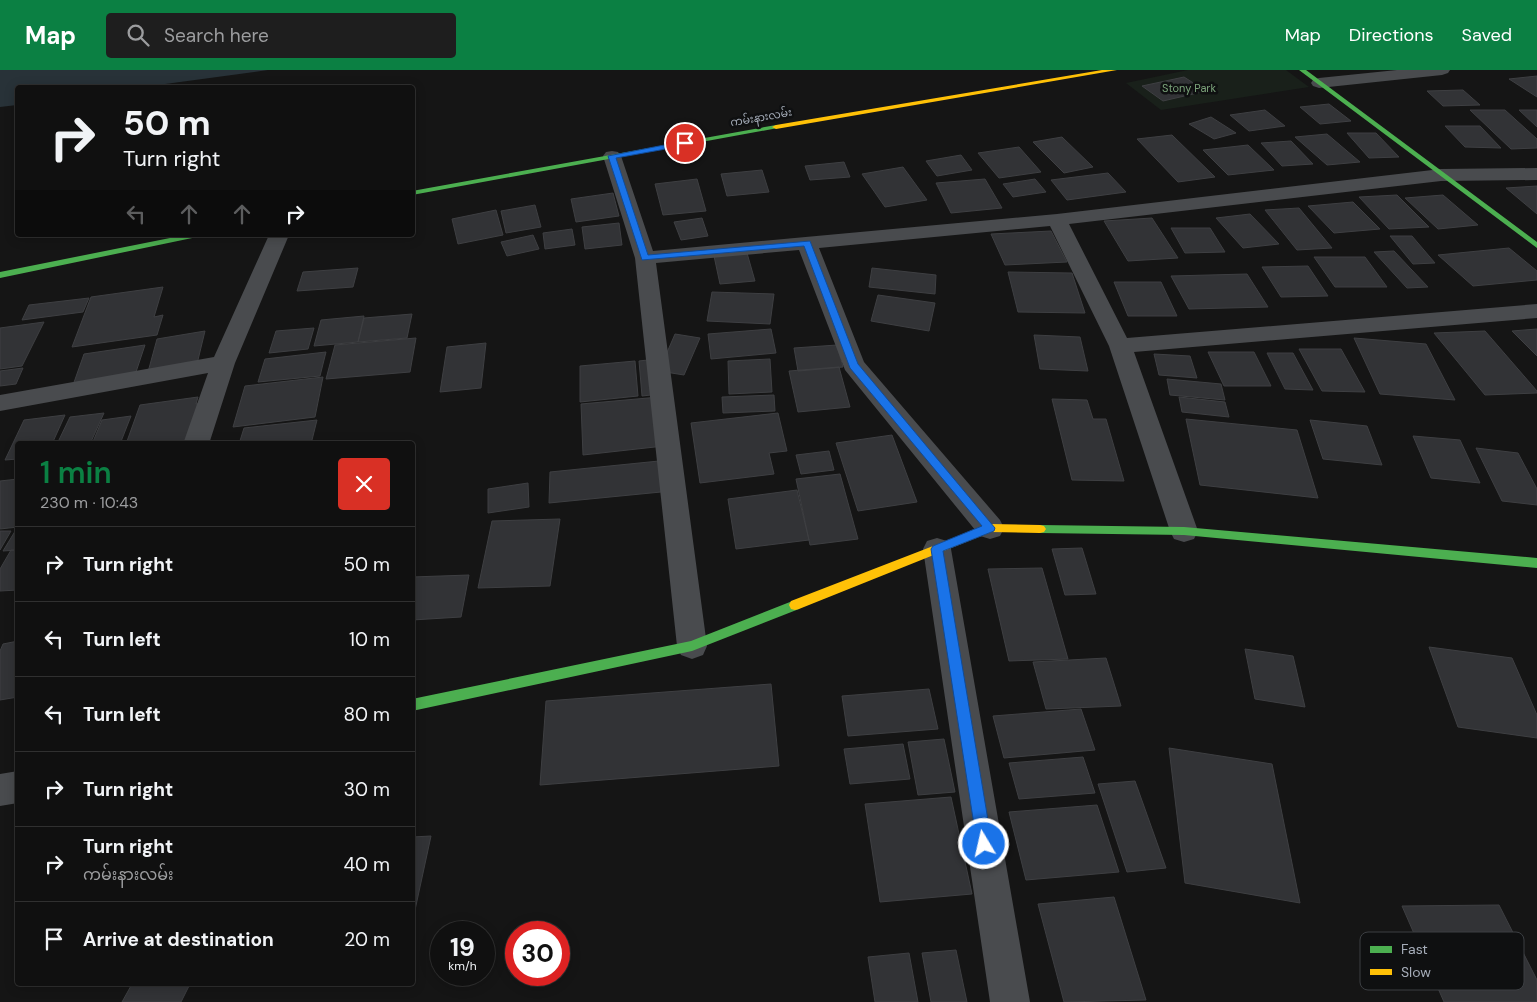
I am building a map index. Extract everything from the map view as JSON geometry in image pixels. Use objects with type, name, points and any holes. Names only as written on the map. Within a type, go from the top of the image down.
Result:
[{"type":"street","name":"ကမ်းနားလမ်း","points":[[415,192],[813,120],[1114,70]]},
{"type":"street","points":[[1302,70],[1537,246]]},
{"type":"street","points":[[1320,83],[1442,70]]},
{"type":"street","points":[[612,156],[645,258],[692,646]]},
{"type":"street","points":[[645,258],[1057,220],[1441,175],[1537,174]]},
{"type":"street","points":[[1057,220],[1120,346],[1184,532]]},
{"type":"street","points":[[0,275],[187,237]]},
{"type":"street","points":[[197,441],[224,363],[278,237]]},
{"type":"street","points":[[807,243],[853,365],[990,528]]},
{"type":"street","points":[[1120,346],[1537,311]]},
{"type":"street","points":[[0,403],[224,363]]},
{"type":"street","points":[[415,704],[692,646],[990,528],[1184,532],[1537,563]]},
{"type":"street","points":[[937,549],[1010,1002]]},
{"type":"street","points":[[0,790],[15,788]]},
{"type":"green space","name":"Stony Park","points":[[1188,70],[1286,70],[1309,87],[1161,110],[1126,83]]},
{"type":"shaded area","points":[[0,70],[268,70],[158,85],[15,85],[15,105],[0,107]]},
{"type":"building","points":[[1537,76],[1537,97],[1509,79]]},
{"type":"building","points":[[1184,77],[1206,91],[1163,101],[1142,86]]},
{"type":"building","points":[[1463,90],[1480,105],[1443,106],[1427,91]]},
{"type":"building","points":[[1329,104],[1351,121],[1320,124],[1300,107]]},
{"type":"building","points":[[1265,110],[1285,126],[1249,131],[1230,115]]},
{"type":"building","points":[[1470,110],[1505,110],[1537,139],[1537,148],[1511,149]]},
{"type":"building","points":[[1519,110],[1537,110],[1537,127]]},
{"type":"building","points":[[1211,117],[1236,133],[1214,139],[1189,124]]},
{"type":"building","points":[[1445,126],[1480,126],[1501,148],[1465,147]]},
{"type":"building","points":[[1347,133],[1376,133],[1399,157],[1369,158]]},
{"type":"building","points":[[1327,134],[1360,162],[1327,165],[1295,137]]},
{"type":"building","points":[[1172,135],[1215,177],[1178,182],[1137,139]]},
{"type":"building","points":[[1062,137],[1093,167],[1064,173],[1033,142]]},
{"type":"building","points":[[1291,141],[1313,164],[1282,166],[1261,143]]},
{"type":"building","points":[[1248,145],[1274,170],[1228,175],[1203,150]]},
{"type":"building","points":[[1019,147],[1041,172],[999,178],[978,153]]},
{"type":"building","points":[[961,155],[972,170],[937,176],[926,161]]},
{"type":"building","points":[[844,162],[850,177],[810,180],[805,166]]},
{"type":"building","points":[[903,167],[927,200],[885,207],[862,174]]},
{"type":"building","points":[[762,170],[769,192],[727,196],[721,174]]},
{"type":"building","points":[[1108,173],[1126,192],[1067,200],[1051,180]]},
{"type":"building","points":[[697,179],[706,211],[663,215],[655,184]]},
{"type":"building","points":[[985,179],[1002,208],[951,213],[936,183]]},
{"type":"building","points":[[1035,179],[1046,192],[1013,197],[1003,184]]},
{"type":"building","points":[[1537,186],[1537,214],[1506,188]]},
{"type":"building","points":[[613,193],[619,216],[576,222],[571,199]]},
{"type":"building","points":[[1397,195],[1429,227],[1389,229],[1359,197]]},
{"type":"building","points":[[1443,195],[1478,225],[1438,229],[1405,198]]},
{"type":"building","points":[[1353,202],[1380,229],[1334,233],[1308,206]]},
{"type":"building","points":[[535,205],[541,227],[506,233],[501,211]]},
{"type":"building","points":[[1299,208],[1332,248],[1297,250],[1265,210]]},
{"type":"building","points":[[496,210],[503,235],[458,244],[452,219]]},
{"type":"building","points":[[1250,214],[1279,244],[1243,248],[1216,218]]},
{"type":"building","points":[[702,218],[708,236],[681,240],[674,222]]},
{"type":"building","points":[[1152,218],[1178,258],[1128,261],[1104,221]]},
{"type":"building","points":[[619,223],[622,245],[585,249],[582,227]]},
{"type":"building","points":[[1171,228],[1210,228],[1225,252],[1185,253]]},
{"type":"building","points":[[572,229],[575,245],[545,249],[543,233]]},
{"type":"building","points":[[1051,231],[1067,262],[1005,265],[991,234]]},
{"type":"building","points":[[533,235],[539,249],[507,256],[501,242]]},
{"type":"building","points":[[1390,236],[1412,236],[1435,263],[1413,264]]},
{"type":"building","points":[[1509,248],[1537,271],[1537,280],[1473,286],[1438,255]]},
{"type":"building","points":[[1394,251],[1428,287],[1407,288],[1374,252]]},
{"type":"building","points":[[747,253],[755,281],[720,284],[714,256]]},
{"type":"building","points":[[1314,257],[1365,257],[1387,287],[1335,287]]},
{"type":"building","points":[[1308,266],[1328,296],[1281,297],[1262,267]]},
{"type":"building","points":[[358,268],[353,287],[297,291],[303,272]]},
{"type":"building","points":[[872,268],[936,275],[935,294],[869,287]]},
{"type":"building","points":[[1008,272],[1072,273],[1085,313],[1018,312]]},
{"type":"building","points":[[1247,274],[1268,307],[1189,309],[1171,276]]},
{"type":"building","points":[[1114,282],[1161,282],[1177,316],[1128,316]]},
{"type":"building","points":[[163,287],[154,317],[163,315],[157,335],[72,347],[91,297]]},
{"type":"building","points":[[712,292],[774,294],[770,324],[707,321]]},
{"type":"building","points":[[878,295],[935,303],[929,331],[871,321]]},
{"type":"building","points":[[89,298],[83,312],[22,320],[29,305]]},
{"type":"building","points":[[412,314],[407,338],[358,342],[364,318]]},
{"type":"building","points":[[364,316],[358,342],[314,346],[321,320]]},
{"type":"building","points":[[44,322],[22,366],[0,369],[0,328]]},
{"type":"building","points":[[314,328],[308,349],[269,353],[276,331]]},
{"type":"building","points":[[771,329],[776,353],[711,359],[708,334]]},
{"type":"building","points":[[1537,329],[1537,356],[1512,331]]},
{"type":"building","points":[[205,331],[197,364],[148,372],[157,339]]},
{"type":"building","points":[[1485,331],[1537,393],[1485,395],[1434,333]]},
{"type":"building","points":[[675,334],[700,338],[684,375],[659,371]]},
{"type":"building","points":[[1034,335],[1080,337],[1088,371],[1040,369]]},
{"type":"building","points":[[416,338],[410,372],[326,379],[335,345]]},
{"type":"building","points":[[1354,338],[1426,344],[1455,400],[1380,394]]},
{"type":"building","points":[[486,343],[481,388],[440,392],[447,347]]},
{"type":"building","points":[[145,345],[134,378],[72,388],[84,354]]},
{"type":"building","points":[[837,345],[843,367],[798,371],[794,348]]},
{"type":"building","points":[[1299,349],[1341,349],[1365,392],[1322,391]]},
{"type":"building","points":[[326,352],[320,376],[258,382],[265,359]]},
{"type":"building","points":[[1208,352],[1254,352],[1271,386],[1224,386]]},
{"type":"building","points":[[1267,353],[1293,353],[1313,390],[1285,389]]},
{"type":"building","points":[[1154,354],[1190,356],[1197,378],[1159,375]]},
{"type":"building","points":[[656,359],[660,394],[642,396],[639,361]]},
{"type":"building","points":[[770,359],[772,392],[729,394],[728,361]]},
{"type":"building","points":[[635,361],[638,396],[580,402],[580,366]]},
{"type":"building","points":[[839,367],[850,407],[798,412],[789,371]]},
{"type":"building","points":[[23,368],[16,384],[0,386],[0,371]]},
{"type":"building","points":[[323,377],[315,417],[233,427],[245,386]]},
{"type":"building","points":[[1167,379],[1221,384],[1225,400],[1170,395]]},
{"type":"building","points":[[774,395],[775,411],[723,413],[722,397]]},
{"type":"building","points":[[198,397],[196,404],[207,403],[196,441],[127,441],[140,405]]},
{"type":"building","points":[[659,397],[664,446],[583,455],[581,404]]},
{"type":"building","points":[[1179,397],[1225,402],[1229,417],[1182,412]]},
{"type":"building","points":[[1052,399],[1087,400],[1093,419],[1106,419],[1124,481],[1072,480]]},
{"type":"building","points":[[104,413],[91,441],[58,441],[70,417]]},
{"type":"building","points":[[778,413],[787,451],[769,453],[774,474],[700,483],[691,423]]},
{"type":"building","points":[[65,415],[53,441],[15,441],[15,459],[5,460],[24,420]]},
{"type":"building","points":[[131,416],[121,441],[93,441],[102,420]]},
{"type":"building","points":[[1186,419],[1297,430],[1318,498],[1200,485]]},
{"type":"building","points":[[317,420],[312,441],[240,441],[244,428]]},
{"type":"building","points":[[1310,420],[1367,426],[1382,465],[1323,459]]},
{"type":"building","points":[[892,435],[917,502],[858,511],[836,443]]},
{"type":"building","points":[[1413,436],[1460,440],[1480,483],[1431,478]]},
{"type":"building","points":[[1476,448],[1518,453],[1537,489],[1537,505],[1502,501]]},
{"type":"building","points":[[829,451],[834,470],[801,474],[796,455]]},
{"type":"building","points":[[659,461],[661,492],[549,503],[550,472]]},
{"type":"building","points":[[840,474],[858,539],[810,545],[796,479]]},
{"type":"building","points":[[15,479],[15,527],[0,529],[0,481]]},
{"type":"building","points":[[528,483],[529,507],[488,513],[488,489]]},
{"type":"building","points":[[797,490],[809,540],[736,549],[728,499]]},
{"type":"building","points":[[560,519],[550,586],[478,588],[492,521]]},
{"type":"building","points":[[0,531],[11,531],[0,550]]},
{"type":"building","points":[[15,531],[15,550],[3,551]]},
{"type":"building","points":[[1082,548],[1096,594],[1065,595],[1052,549]]},
{"type":"building","points":[[11,550],[15,550],[15,590],[0,591],[0,569]]},
{"type":"building","points":[[1042,568],[1068,659],[1009,661],[988,569]]},
{"type":"building","points":[[469,575],[461,617],[415,620],[415,577]]},
{"type":"building","points":[[15,642],[15,698],[0,700],[0,651],[3,644]]},
{"type":"building","points":[[1429,647],[1512,658],[1537,715],[1537,738],[1458,727]]},
{"type":"building","points":[[1245,649],[1293,656],[1305,707],[1255,699]]},
{"type":"building","points":[[1106,658],[1121,706],[1046,709],[1033,662]]},
{"type":"building","points":[[771,684],[779,766],[540,785],[546,701]]},
{"type":"building","points":[[929,689],[938,729],[848,736],[842,696]]},
{"type":"building","points":[[1081,709],[1095,750],[1004,758],[993,716]]},
{"type":"building","points":[[944,739],[955,792],[918,795],[908,742]]},
{"type":"building","points":[[903,744],[910,779],[850,784],[844,749]]},
{"type":"building","points":[[1169,748],[1272,764],[1300,903],[1185,883]]},
{"type":"building","points":[[1083,757],[1095,793],[1019,799],[1009,763]]},
{"type":"building","points":[[1135,781],[1166,868],[1127,872],[1098,784]]},
{"type":"building","points":[[951,797],[972,894],[880,902],[865,804]]},
{"type":"building","points":[[1097,805],[1119,872],[1026,880],[1009,812]]},
{"type":"building","points":[[431,836],[415,910],[415,837]]},
{"type":"building","points":[[1114,897],[1146,1000],[1064,1002],[1038,904]]},
{"type":"building","points":[[1499,905],[1513,932],[1413,932],[1402,906]]},
{"type":"building","points":[[956,950],[967,1002],[931,1002],[922,953]]},
{"type":"building","points":[[909,953],[918,1002],[875,1002],[868,957]]},
{"type":"building","points":[[1524,954],[1537,980],[1537,1002],[1444,1002],[1439,990],[1524,990]]},
{"type":"building","points":[[131,986],[189,986],[181,1002],[122,1002]]},
{"type":"traffic: fast","points":[[1302,70],[1537,246]]},
{"type":"traffic: fast","points":[[415,192],[776,127]]},
{"type":"traffic: fast","points":[[0,275],[187,237]]},
{"type":"traffic: fast","points":[[1040,529],[1184,531],[1537,563]]},
{"type":"traffic: fast","points":[[415,704],[692,646],[795,605]]},
{"type":"traffic: slow","points":[[776,127],[1114,70]]},
{"type":"traffic: slow","points":[[795,605],[990,528],[1040,529]]},
{"type":"route","points":[[685,143],[612,156],[645,258],[807,243],[853,365],[990,528],[937,549],[984,844]]}]
